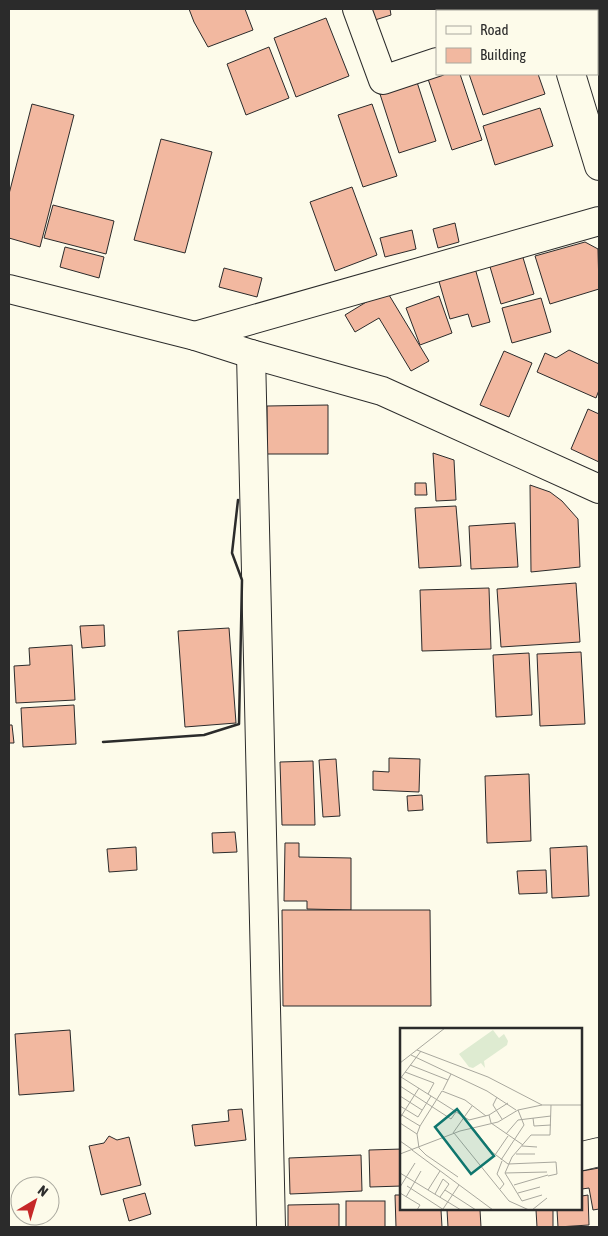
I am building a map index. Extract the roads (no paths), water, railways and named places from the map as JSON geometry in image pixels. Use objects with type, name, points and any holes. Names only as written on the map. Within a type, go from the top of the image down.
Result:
[{"type":"street","points":[[357,9],[383,80],[436,62]]},
{"type":"street","points":[[572,75],[599,166]]},
{"type":"street","points":[[195,336],[599,221]]},
{"type":"street","points":[[9,289],[195,336],[382,391],[599,489]]},
{"type":"street","points":[[251,354],[271,1227]]},
{"type":"street","points":[[583,1156],[599,1152]]}]
